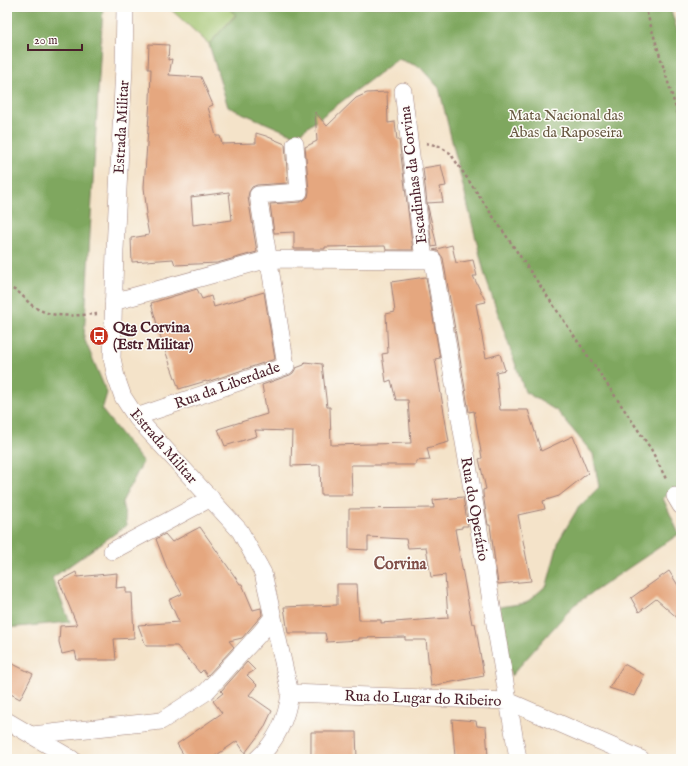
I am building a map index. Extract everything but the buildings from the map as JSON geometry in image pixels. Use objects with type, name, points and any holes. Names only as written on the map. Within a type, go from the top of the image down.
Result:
[{"type":"street","name":"Estrada Militar","points":[[125,7],[124,67],[115,250],[112,358],[116,377],[123,397],[136,417],[240,531],[264,573],[290,693],[288,708],[282,724],[274,740],[257,759]]},
{"type":"street","name":"Escadinhas da Corvina","points":[[403,91],[409,144],[428,260]]},
{"type":"street","points":[[268,259],[258,195],[300,192],[295,144]]},
{"type":"street","points":[[113,308],[268,259],[428,260]]},
{"type":"street","name":"Rua da Liberdade","points":[[136,417],[286,366],[268,259]]},
{"type":"street","name":"Rua do Operário","points":[[428,260],[518,759]]},
{"type":"street","points":[[112,550],[211,498]]},
{"type":"street","points":[[32,735],[161,721],[206,692],[262,632],[273,617]]},
{"type":"street","name":"Rua do Lugar do Ribeiro","points":[[290,693],[508,701],[641,759]]},
{"type":"street","points":[[7,721],[72,759]]},
{"type":"path","points":[[645,7],[678,115]]},
{"type":"path","points":[[409,144],[426,143],[440,146],[450,153],[651,449],[678,501]]},
{"type":"path","points":[[7,287],[18,290],[36,308],[52,315],[113,308]]},
{"type":"green space","points":[[7,7],[103,7],[84,338],[107,393],[102,410],[143,462],[122,502],[127,525],[52,578],[70,622],[7,628]]},
{"type":"green space","points":[[168,7],[227,7],[236,14],[209,44]]},
{"type":"green space","name":"Mata Nacional das Abas da Raposeira","points":[[227,7],[670,7],[681,42],[681,487],[663,498],[679,534],[574,605],[511,676],[499,607],[526,603],[547,585],[559,540],[578,508],[599,487],[593,454],[557,411],[525,392],[485,276],[439,88],[420,67],[398,59],[296,136],[228,107],[209,44],[236,15]]},
{"type":"place","name":"Qta Corvina (Estr Militar)","points":[[99,336]]},
{"type":"district","name":"Corvina","points":[[400,563]]}]
